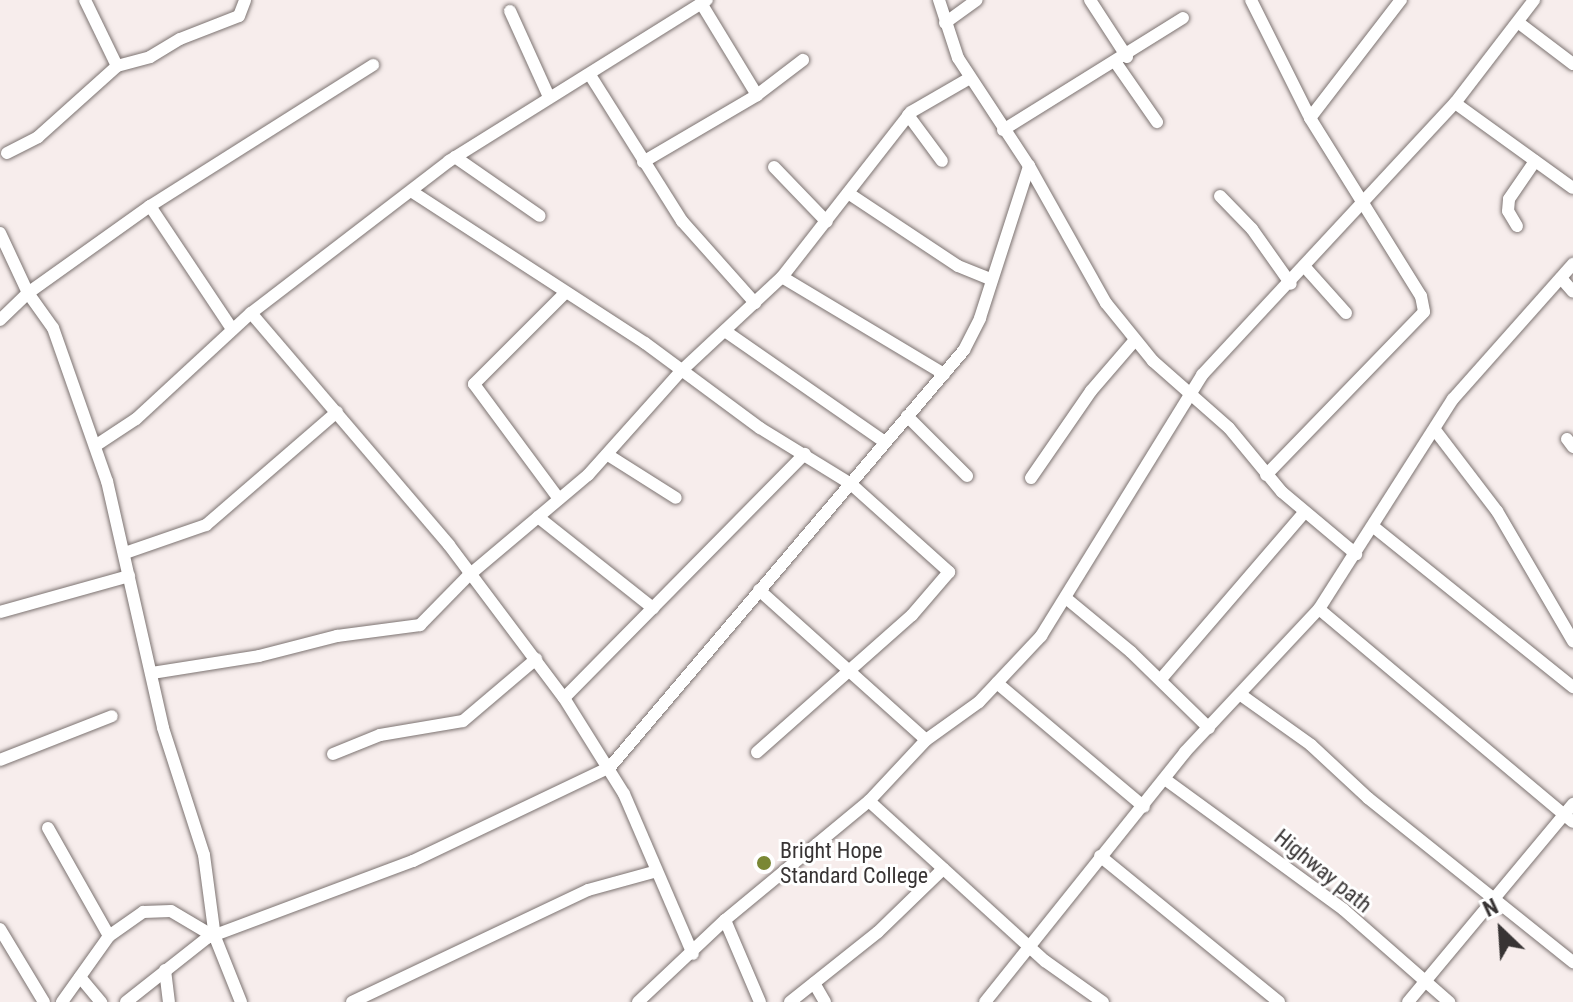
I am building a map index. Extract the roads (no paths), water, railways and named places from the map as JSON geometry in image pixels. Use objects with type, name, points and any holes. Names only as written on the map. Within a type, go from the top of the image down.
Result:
[{"type":"street","points":[[85,0],[117,66]]},
{"type":"street","points":[[7,153],[38,137],[117,66],[150,57],[180,39],[239,16],[245,0]]},
{"type":"street","points":[[939,0],[945,23],[970,78],[1029,166],[1091,284],[1135,340],[1229,428],[1266,475],[1304,513],[1356,554]]},
{"type":"street","points":[[945,23],[977,0]]},
{"type":"street","points":[[1090,0],[1157,122]]},
{"type":"street","points":[[1251,0],[1310,118],[1421,296],[1424,312],[1266,475]]},
{"type":"street","points":[[1310,118],[1401,0]]},
{"type":"street","points":[[638,1002],[651,998],[725,920],[869,801],[926,740],[997,683],[1067,599],[1193,395],[1202,375],[1291,284],[1304,266],[1455,103],[1534,0]]},
{"type":"street","points":[[95,446],[136,419],[251,313],[455,157],[704,2],[757,95]]},
{"type":"street","points":[[510,11],[549,97]]},
{"type":"street","points":[[1003,130],[1122,60],[1183,18]]},
{"type":"street","points":[[1519,23],[1573,64]]},
{"type":"street","points":[[643,162],[757,95],[803,60]]},
{"type":"street","points":[[0,320],[28,293],[150,206],[373,65]]},
{"type":"street","points":[[590,75],[643,162],[699,242],[755,303]]},
{"type":"street","points":[[152,673],[259,656],[337,636],[420,625],[468,576],[608,455],[680,372],[782,277],[908,115],[970,78]]},
{"type":"street","points":[[1455,103],[1573,188]]},
{"type":"street","points":[[908,115],[942,161]]},
{"type":"street","points":[[455,157],[540,216]]},
{"type":"street","points":[[1517,226],[1508,211],[1509,199],[1535,161]]},
{"type":"street","points":[[126,1002],[165,970],[215,937],[413,861],[610,767],[974,336],[1029,166]]},
{"type":"street","points":[[774,167],[827,222]]},
{"type":"street","points":[[411,191],[564,294],[645,343],[680,372],[851,484],[949,572],[912,615],[757,752]]},
{"type":"street","points":[[848,193],[958,266],[990,279]]},
{"type":"street","points":[[1220,196],[1252,229],[1291,284]]},
{"type":"street","points":[[150,206],[232,329]]},
{"type":"street","points":[[0,233],[28,293],[53,328],[95,446],[125,553],[163,728],[204,855],[215,937],[241,1002]]},
{"type":"street","points":[[985,1002],[1100,856],[1241,695],[1277,648],[1319,609],[1375,528],[1475,370],[1573,264]]},
{"type":"street","points":[[1304,266],[1346,313]]},
{"type":"street","points":[[782,277],[944,374]]},
{"type":"street","points":[[1561,278],[1573,292]]},
{"type":"street","points":[[559,499],[474,384],[564,294]]},
{"type":"street","points":[[251,313],[449,545],[468,576],[564,698],[610,767],[693,954]]},
{"type":"street","points":[[725,331],[885,442]]},
{"type":"street","points":[[1031,478],[1091,391],[1135,340]]},
{"type":"street","points":[[125,553],[206,525],[337,412]]},
{"type":"street","points":[[907,416],[967,476]]},
{"type":"street","points":[[1435,430],[1497,511],[1573,641]]},
{"type":"street","points":[[564,698],[805,454]]},
{"type":"street","points":[[608,455],[676,498]]},
{"type":"street","points":[[1161,679],[1304,513]]},
{"type":"street","points":[[538,517],[653,608]]},
{"type":"street","points":[[1375,528],[1573,687]]},
{"type":"street","points":[[0,612],[129,576]]},
{"type":"street","points":[[759,590],[926,740]]},
{"type":"street","points":[[1067,599],[1161,679],[1209,728]]},
{"type":"street","points":[[1319,609],[1396,677],[1506,762],[1568,819]]},
{"type":"street","points":[[333,754],[380,735],[463,721],[536,659]]},
{"type":"street","points":[[997,683],[1144,807]]},
{"type":"street","points":[[1241,695],[1311,745],[1368,798],[1573,962]]},
{"type":"street","points":[[0,760],[112,716]]},
{"type":"street","name":"Highway path","points":[[1166,780],[1251,838],[1449,1002]]},
{"type":"street","points":[[869,801],[1031,944],[1045,961],[1103,1002]]},
{"type":"street","points":[[1408,1002],[1494,899],[1568,819],[1573,804]]},
{"type":"street","points":[[48,828],[109,936]]},
{"type":"street","points":[[1100,856],[1279,1002]]},
{"type":"street","points":[[794,999],[819,993],[943,869]]},
{"type":"street","points":[[352,1002],[588,890],[654,872]]},
{"type":"street","points":[[62,1002],[109,936],[126,921],[159,908],[187,918],[215,937]]},
{"type":"street","points":[[725,920],[760,1002]]},
{"type":"street","points":[[0,929],[44,1002]]},
{"type":"street","points":[[165,970],[169,1002]]},
{"type":"street","points":[[80,977],[101,1002]]},
{"type":"place","name":"Bright Hope Standard College","points":[[764,863]]}]
